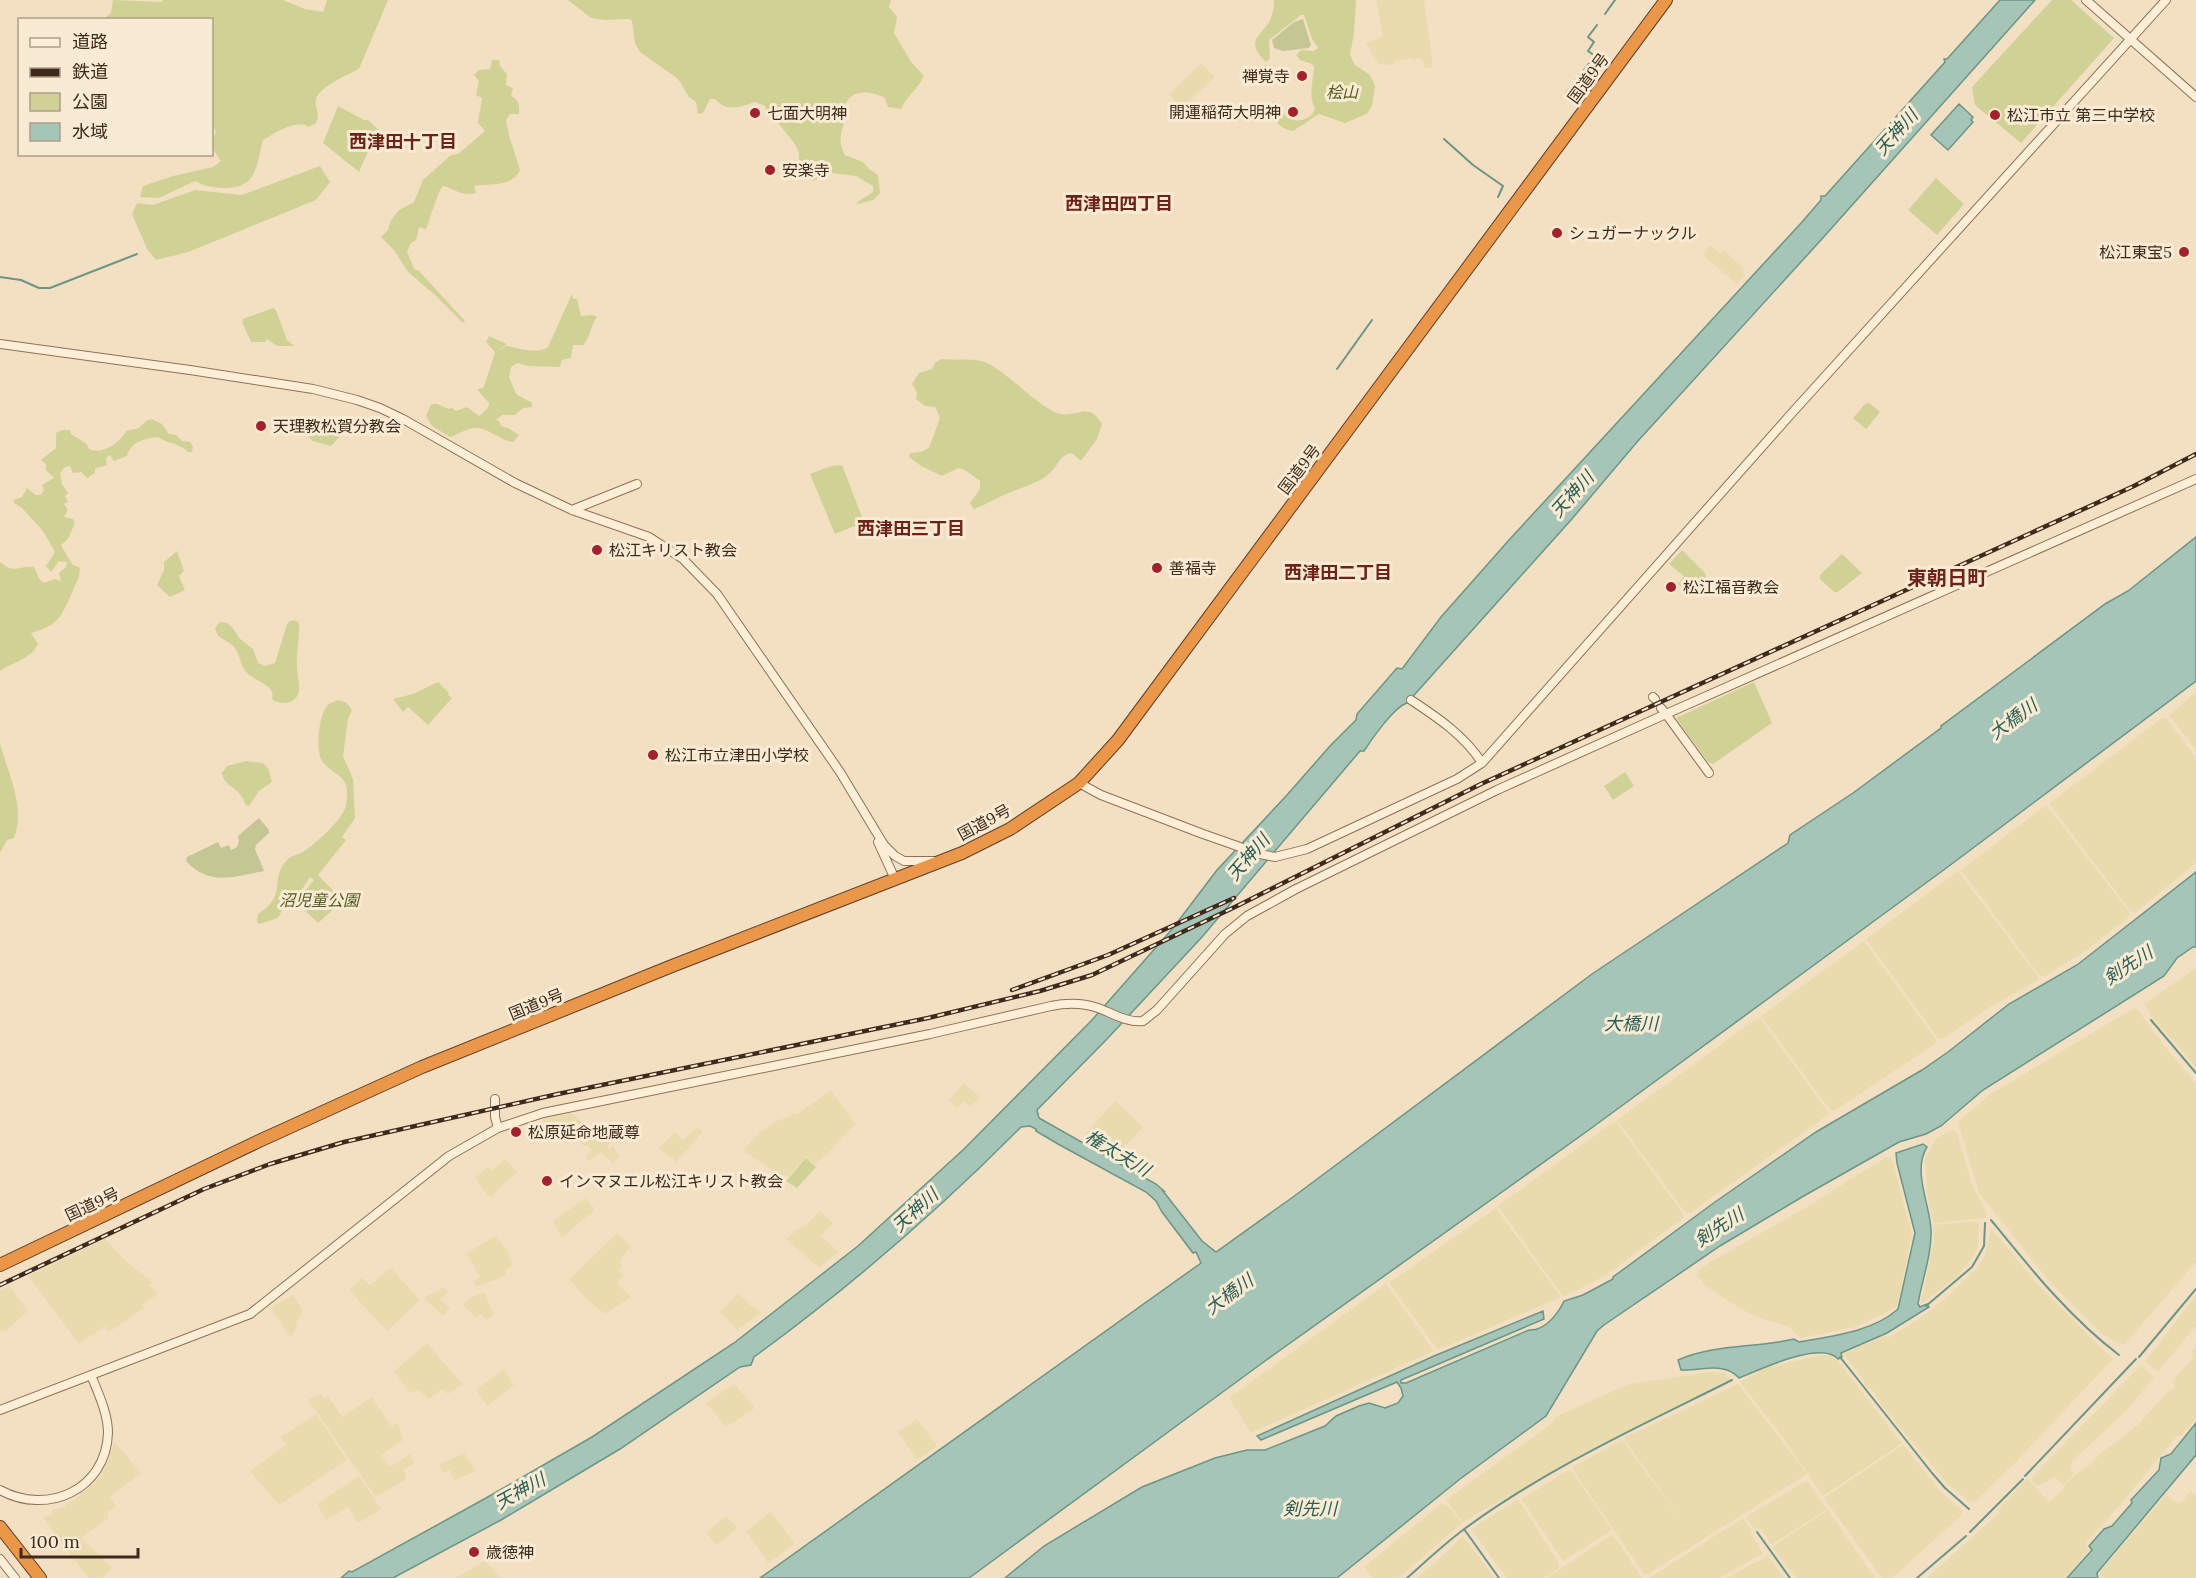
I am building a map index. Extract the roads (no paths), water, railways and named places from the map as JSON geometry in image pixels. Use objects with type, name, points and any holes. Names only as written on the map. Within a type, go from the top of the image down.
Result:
[{"type":"highway","name":"国道9号","points":[[0,1265],[259,1141],[422,1067],[963,853],[1010,828],[1079,783],[1125,730],[1666,0]]},
{"type":"highway","points":[[0,1528],[40,1578]]},
{"type":"street","points":[[2086,0],[2196,97]]},
{"type":"street","points":[[1079,783],[1101,795],[1234,845],[1275,857],[1307,849],[1457,780],[1482,762],[1506,738],[1762,447],[2166,0]]},
{"type":"street","points":[[0,344],[313,389],[357,400],[403,419],[515,483],[572,510],[649,537],[696,570],[717,594],[840,772],[884,845],[904,861],[942,860]]},
{"type":"street","points":[[0,1410],[250,1314],[443,1160],[498,1128],[556,1110],[930,1034],[1051,1006],[1069,1004],[1097,1008],[1132,1021],[1143,1021],[1225,934],[1247,916],[1296,889],[1664,711],[2196,479]]},
{"type":"street","points":[[572,510],[637,483]]},
{"type":"street","points":[[1411,700],[1435,715],[1475,751],[1482,762]]},
{"type":"street","points":[[1664,711],[1709,773]]},
{"type":"street","points":[[868,820],[895,879]]},
{"type":"street","points":[[495,1099],[495,1117],[498,1128]]},
{"type":"street","points":[[0,1490],[18,1498],[34,1501],[51,1500],[73,1492],[84,1485],[100,1464],[105,1451],[108,1429],[91,1375]]},
{"type":"street","points":[[0,1559],[15,1578]]},
{"type":"water","name":"大橋川","points":[[2000,0],[2035,0],[1637,442],[1571,520],[1407,703],[1390,717],[1364,751],[1360,751],[1202,937],[1037,1110],[1039,1118],[1156,1184],[1164,1191],[1202,1241],[1216,1252],[1592,974],[1788,843],[1790,835],[1853,793],[2105,604],[2128,591],[2196,537],[2196,681],[1945,869],[1586,1132],[1265,1361],[969,1578],[760,1578],[1201,1263],[1196,1252],[1193,1253],[1156,1201],[1146,1192],[1030,1126],[1021,1127],[958,1189],[859,1276],[754,1357],[751,1365],[740,1367],[620,1449],[501,1520],[393,1578],[341,1578],[349,1571],[352,1572],[592,1437],[734,1343],[858,1246],[964,1149],[1092,1020],[1173,928],[1217,870],[1356,720],[1357,714],[1397,668],[1402,669],[1441,617],[1509,540],[1802,222],[1821,200],[1821,196],[1825,196],[1945,62],[1944,59],[1947,59]]},
{"type":"water","points":[[1959,104],[1973,117],[1971,120],[1973,122],[1948,150],[1931,135]]},
{"type":"water","name":"剣先川","points":[[2196,872],[2196,947],[2177,958],[2164,976],[1983,1090],[1941,1126],[1926,1134],[1899,1142],[1802,1197],[1720,1246],[1604,1325],[1597,1331],[1546,1416],[1460,1479],[1337,1578],[1005,1578],[1044,1546],[1142,1487],[1215,1458],[1247,1450],[1265,1450],[1325,1426],[1336,1416],[1359,1406],[1369,1403],[1385,1408],[1398,1403],[1403,1396],[1397,1382],[1261,1440],[1257,1436],[1434,1356],[1543,1311],[1544,1319],[1401,1380],[1401,1383],[1406,1383],[1529,1330],[1546,1325],[1564,1301],[1583,1295],[1613,1279],[1715,1202],[1816,1132],[1922,1070],[2009,1004],[2077,965]]},
{"type":"water","points":[[1923,1144],[1927,1147],[1921,1166],[1921,1177],[1930,1220],[1931,1239],[1918,1304],[1920,1307],[1927,1304],[1929,1307],[1887,1333],[1841,1353],[1842,1357],[1838,1359],[1830,1354],[1804,1355],[1775,1363],[1739,1378],[1719,1368],[1681,1370],[1678,1360],[1706,1351],[1794,1339],[1799,1342],[1838,1335],[1876,1323],[1898,1309],[1915,1233],[1896,1153]]},
{"type":"water","points":[[2196,1423],[2196,1455],[2097,1573],[2098,1578],[2067,1578],[2092,1550],[2089,1546],[2104,1529],[2112,1526],[2132,1503],[2131,1500],[2159,1470],[2161,1458],[2171,1454]]},
{"type":"waterway","points":[[1605,14],[1615,0]]},
{"type":"waterway","points":[[1566,93],[1595,56],[1588,51],[1594,42],[1588,37],[1597,25]]},
{"type":"waterway","points":[[1444,139],[1473,165],[1503,186],[1498,197]]},
{"type":"waterway","points":[[0,277],[21,280],[39,288],[50,288],[137,254]]},
{"type":"waterway","points":[[1337,369],[1372,320]]},
{"type":"waterway","points":[[2151,1020],[2196,1073]]},
{"type":"waterway","points":[[1991,1220],[2067,1309],[2119,1355]]},
{"type":"waterway","points":[[1926,1306],[1972,1267],[1984,1246],[1985,1223]]},
{"type":"waterway","points":[[2139,1357],[2196,1289]]},
{"type":"waterway","points":[[1840,1357],[1932,1473],[1969,1509]]},
{"type":"waterway","points":[[2025,1476],[2136,1359]]},
{"type":"waterway","points":[[1407,1578],[1463,1530],[1527,1487],[1594,1449],[1732,1380]]},
{"type":"waterway","points":[[1970,1532],[2023,1479]]},
{"type":"waterway","points":[[1464,1529],[1499,1578]]},
{"type":"waterway","points":[[1757,1532],[1790,1578]]},
{"type":"waterway","points":[[1917,1578],[1966,1536]]},
{"type":"railway","points":[[0,1285],[204,1189],[270,1164],[344,1142],[558,1094],[928,1018],[1040,991],[1092,975],[1237,906],[1481,784],[2134,486],[2196,454]]},
{"type":"railway","points":[[1012,990],[1108,955],[1234,898]]},
{"type":"place","name":"禅覚寺","points":[[1302,76]]},
{"type":"place","name":"開運稲荷大明神","points":[[1293,112]]},
{"type":"place","name":"七面大明神","points":[[755,113]]},
{"type":"place","name":"松江市立 第三中学校","points":[[1995,115]]},
{"type":"place","name":"安楽寺","points":[[770,170]]},
{"type":"place","name":"シュガーナックル","points":[[1557,233]]},
{"type":"place","name":"松江東宝5","points":[[2184,252]]},
{"type":"place","name":"天理教松賀分教会","points":[[261,426]]},
{"type":"place","name":"松江キリスト教会","points":[[597,550]]},
{"type":"place","name":"善福寺","points":[[1157,568]]},
{"type":"place","name":"松江福音教会","points":[[1671,587]]},
{"type":"place","name":"松江市立津田小学校","points":[[653,755]]},
{"type":"place","name":"松原延命地蔵尊","points":[[516,1132]]},
{"type":"place","name":"インマヌエル松江キリスト教会","points":[[547,1181]]},
{"type":"place","name":"歳徳神","points":[[474,1552]]},
{"type":"district","name":"西津田十丁目","points":[[403,141]]},
{"type":"district","name":"西津田四丁目","points":[[1119,203]]},
{"type":"district","name":"西津田三丁目","points":[[911,528]]},
{"type":"district","name":"西津田二丁目","points":[[1338,572]]},
{"type":"district","name":"東朝日町","points":[[1947,577]]},
{"type":"park label","name":"桧山","points":[[1342,92]]},
{"type":"park label","name":"沼児童公園","points":[[319,900]]},
{"type":"water label","name":"天神川","points":[[1896,132]]},
{"type":"water label","name":"天神川","points":[[1572,494]]},
{"type":"water label","name":"天神川","points":[[1248,857]]},
{"type":"water label","name":"権太夫川","points":[[1118,1153]]},
{"type":"water label","name":"天神川","points":[[915,1210]]},
{"type":"water label","name":"天神川","points":[[520,1491]]}]
